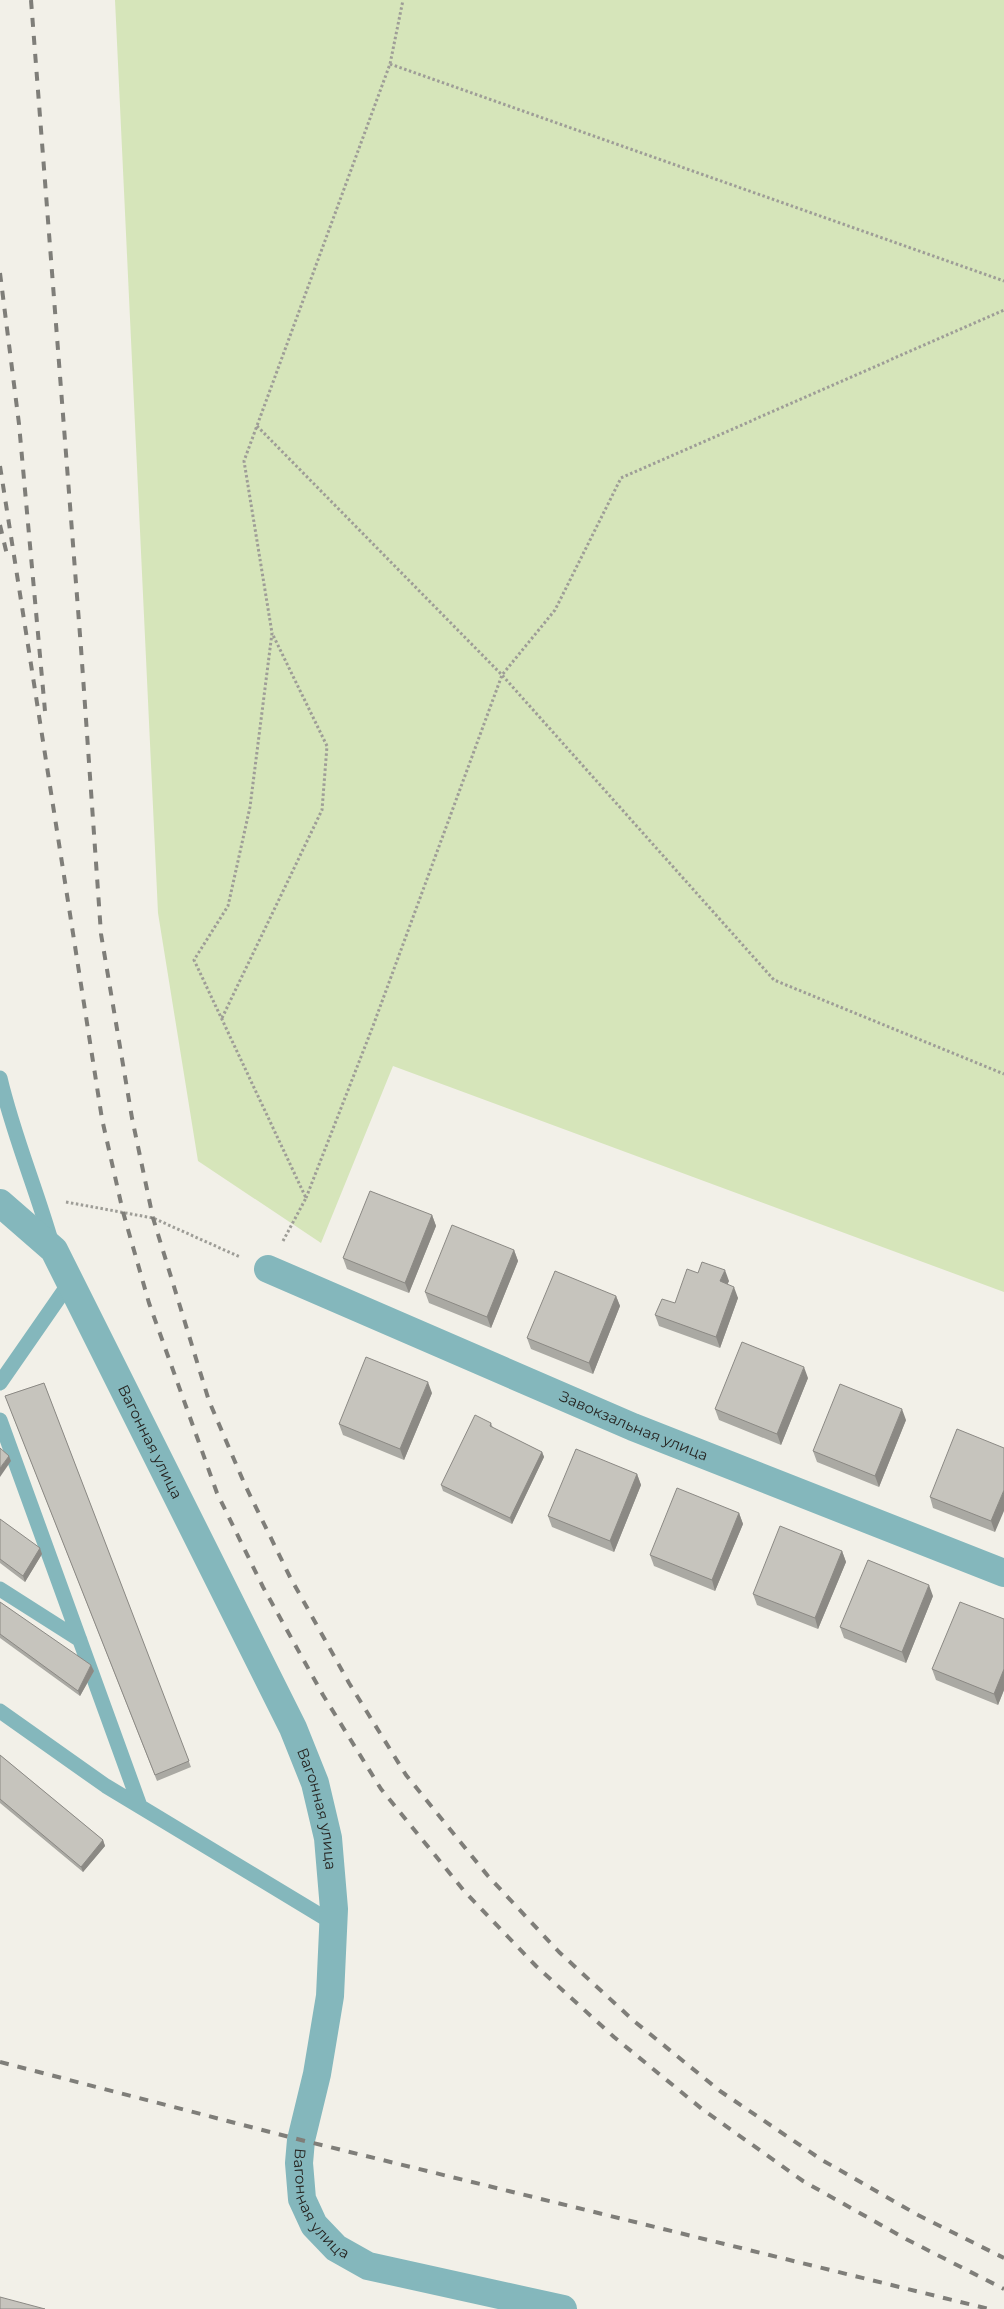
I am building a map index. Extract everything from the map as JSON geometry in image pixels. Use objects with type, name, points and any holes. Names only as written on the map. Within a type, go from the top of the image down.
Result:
[{"type":"street","name":"Вагонная улица","points":[[0,1203],[54,1250],[293,1728],[315,1784],[328,1838],[333,1923],[330,1996],[316,2074],[301,2140],[299,2163],[302,2199],[314,2225],[336,2248],[368,2266],[563,2309]]},
{"type":"street","name":"Завокзальная улица","points":[[268,1269],[633,1427],[1004,1573]]},
{"type":"lane","points":[[0,1078],[7,1107],[54,1250]]},
{"type":"lane","points":[[0,1383],[70,1282]]},
{"type":"lane","points":[[0,1420],[140,1806]]},
{"type":"lane","points":[[0,1589],[80,1640]]},
{"type":"lane","points":[[0,1711],[106,1786],[333,1923]]},
{"type":"path","points":[[306,1198],[194,960],[228,906],[250,807],[272,633],[244,461],[390,64],[403,0]]},
{"type":"path","points":[[390,64],[1004,281]]},
{"type":"path","points":[[38,1198],[153,1218],[268,1269],[306,1198],[376,1017],[502,674],[555,610],[621,478],[1004,310]]},
{"type":"path","points":[[257,426],[502,674],[774,980],[1004,1074]]},
{"type":"path","points":[[222,1019],[322,810],[327,746],[272,633]]},
{"type":"green space","points":[[115,0],[1004,0],[1004,1292],[393,1066],[321,1243],[198,1161],[158,913]]},
{"type":"building","points":[[370,1191],[432,1215],[405,1283],[343,1258]]},
{"type":"building","points":[[452,1225],[514,1250],[487,1317],[425,1292]]},
{"type":"building","points":[[702,1262],[725,1270],[720,1281],[734,1287],[716,1337],[655,1315],[662,1299],[675,1303],[687,1269],[698,1273]]},
{"type":"building","points":[[555,1271],[616,1296],[589,1363],[527,1338]]},
{"type":"building","points":[[742,1342],[804,1367],[777,1434],[715,1409]]},
{"type":"building","points":[[366,1357],[428,1382],[400,1449],[339,1424]]},
{"type":"building","points":[[44,1383],[189,1761],[155,1775],[5,1396]]},
{"type":"building","points":[[840,1384],[902,1409],[875,1476],[813,1451]]},
{"type":"building","points":[[475,1415],[491,1423],[490,1426],[542,1452],[510,1518],[441,1485]]},
{"type":"building","points":[[957,1429],[1004,1448],[1004,1490],[991,1521],[930,1497]]},
{"type":"building","points":[[0,1448],[9,1456],[0,1468]]},
{"type":"building","points":[[576,1449],[637,1474],[610,1541],[548,1516]]},
{"type":"building","points":[[677,1488],[739,1513],[712,1580],[650,1555]]},
{"type":"building","points":[[0,1519],[40,1548],[23,1576],[0,1559]]},
{"type":"building","points":[[780,1526],[842,1551],[815,1618],[753,1594]]},
{"type":"building","points":[[868,1560],[929,1585],[902,1652],[840,1627]]},
{"type":"building","points":[[0,1602],[91,1665],[78,1691],[0,1634]]},
{"type":"building","points":[[960,1602],[1004,1619],[1004,1669],[994,1694],[932,1669]]},
{"type":"building","points":[[0,1755],[103,1840],[81,1867],[0,1799]]},
{"type":"building","points":[[0,2297],[45,2309],[0,2309]]},
{"type":"railway","points":[[31,0],[101,934],[132,1118],[153,1218],[209,1401],[245,1485],[290,1577],[349,1683],[406,1775],[488,1876],[559,1952],[634,2021],[720,2091],[822,2160],[918,2215],[1004,2258]]},
{"type":"railway","points":[[0,273],[19,424],[45,711]]},
{"type":"railway","points":[[0,466],[102,1119],[123,1212],[149,1303],[217,1493],[263,1587],[323,1695],[381,1789],[465,1892],[536,1966],[614,2037],[702,2109],[803,2181],[906,2239],[1004,2289]]},
{"type":"railway","points":[[0,525],[7,555]]},
{"type":"railway","points":[[0,2062],[301,2140],[989,2309]]}]
